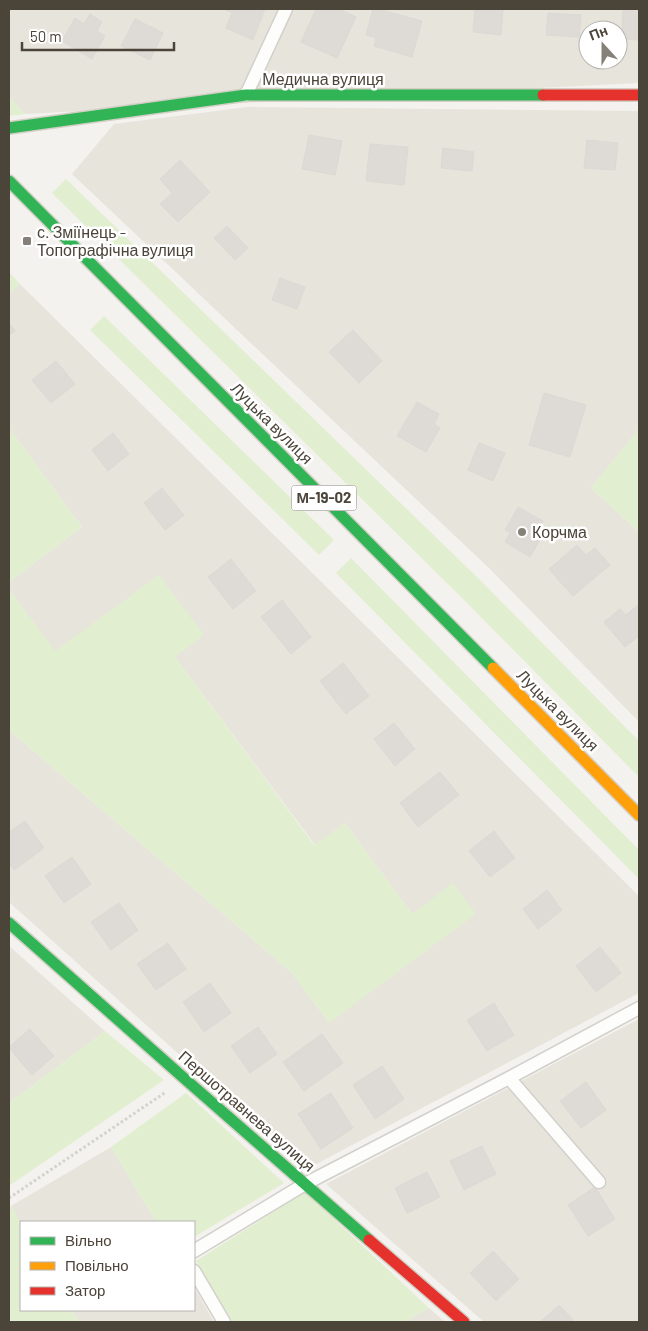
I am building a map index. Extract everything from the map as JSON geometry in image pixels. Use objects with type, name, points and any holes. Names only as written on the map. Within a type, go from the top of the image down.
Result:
[{"type":"street","name":"Медична вулиця","points":[[9,128],[246,95],[639,96]]},
{"type":"street","name":"Луцька вулиця","points":[[9,181],[639,815]]},
{"type":"street","name":"Першотравнева вулиця","points":[[9,923],[464,1322]]},
{"type":"lane","points":[[246,95],[286,9]]},
{"type":"lane","points":[[195,1250],[305,1184],[639,1008]]},
{"type":"lane","points":[[509,1078],[600,1182]]},
{"type":"lane","points":[[195,1273],[224,1322]]},
{"type":"path","points":[[9,1198],[185,1079]]},
{"type":"shaded area","points":[[9,9],[639,9],[639,83],[25,114],[9,97]]},
{"type":"shaded area","points":[[247,107],[639,111],[639,429],[591,488],[639,532],[639,722],[490,569],[72,174],[114,124]]},
{"type":"shaded area","points":[[20,284],[639,896],[639,993],[307,1169],[9,902],[9,730],[292,973],[329,1023],[412,914],[345,823],[315,845],[175,657],[55,652],[9,589],[9,582],[82,527],[9,428],[9,293]]},
{"type":"shaded area","points":[[9,946],[105,1031],[9,1103]]},
{"type":"shaded area","points":[[639,1019],[639,1322],[484,1322],[326,1184]]},
{"type":"shaded area","points":[[111,1147],[155,1221],[20,1222],[11,1206]]},
{"type":"shaded area","points":[[195,1289],[214,1322],[79,1322],[73,1311],[195,1311]]},
{"type":"shaded area","points":[[429,1308],[445,1322],[404,1322]]},
{"type":"green space","points":[[9,97],[25,114],[9,116]]},
{"type":"green space","points":[[66,179],[479,579],[639,741],[639,777],[461,597],[52,193]]},
{"type":"green space","points":[[9,272],[20,284],[9,293]]},
{"type":"green space","points":[[104,316],[334,540],[319,555],[90,330]]},
{"type":"green space","points":[[9,428],[82,527],[9,582]]},
{"type":"green space","points":[[639,429],[639,532],[591,488]]},
{"type":"green space","points":[[351,558],[639,850],[639,879],[336,573]]},
{"type":"green space","points":[[159,575],[204,635],[175,657],[314,845],[345,823],[412,914],[453,883],[476,914],[329,1023],[292,973],[9,730],[9,589],[55,651]]},
{"type":"green space","points":[[105,1031],[164,1080],[9,1186],[9,1103]]},
{"type":"green space","points":[[186,1093],[284,1183],[195,1236],[195,1221],[155,1221],[111,1147]]},
{"type":"green space","points":[[305,1192],[429,1308],[404,1322],[233,1322],[196,1261]]},
{"type":"green space","points":[[11,1206],[20,1222],[20,1311],[73,1311],[79,1322],[9,1322],[9,1207]]},
{"type":"building","points":[[224,9],[265,9],[253,40],[226,28],[232,13]]},
{"type":"building","points":[[316,9],[339,9],[356,17],[337,58],[301,42]]},
{"type":"building","points":[[373,9],[422,21],[412,57],[374,46],[376,38],[366,35]]},
{"type":"building","points":[[475,9],[503,9],[501,35],[473,32]]},
{"type":"building","points":[[623,9],[639,9],[639,40],[628,39],[628,20],[623,20]]},
{"type":"building","points":[[548,13],[581,15],[581,20],[578,20],[578,37],[546,35]]},
{"type":"building","points":[[90,14],[102,22],[97,31],[105,36],[92,59],[62,41],[75,18],[84,24]]},
{"type":"building","points":[[135,19],[163,33],[150,60],[121,46]]},
{"type":"building","points":[[309,135],[342,141],[335,175],[302,169]]},
{"type":"building","points":[[587,140],[618,143],[615,170],[584,168]]},
{"type":"building","points":[[370,144],[408,147],[404,185],[366,181]]},
{"type":"building","points":[[443,148],[474,152],[472,171],[441,168]]},
{"type":"building","points":[[180,160],[210,192],[178,222],[160,204],[172,193],[160,179]]},
{"type":"building","points":[[227,226],[248,248],[235,260],[214,238]]},
{"type":"building","points":[[280,278],[305,287],[297,309],[272,300]]},
{"type":"building","points":[[9,323],[15,331],[9,335]]},
{"type":"building","points":[[353,330],[382,361],[359,383],[329,352]]},
{"type":"building","points":[[56,361],[75,384],[51,403],[32,380]]},
{"type":"building","points":[[544,393],[586,405],[570,457],[529,445]]},
{"type":"building","points":[[417,402],[439,414],[434,424],[440,428],[426,452],[397,436]]},
{"type":"building","points":[[113,433],[129,454],[108,471],[92,450]]},
{"type":"building","points":[[479,443],[505,453],[493,481],[468,470]]},
{"type":"building","points":[[162,488],[184,515],[165,530],[144,503]]},
{"type":"building","name":"Корчма","points":[[518,507],[543,521],[534,537],[540,540],[530,557],[505,542],[510,533],[505,530]]},
{"type":"building","points":[[577,545],[586,555],[595,548],[610,565],[573,596],[549,569]]},
{"type":"building","points":[[231,559],[256,591],[233,609],[208,577]]},
{"type":"building","points":[[282,600],[311,637],[291,654],[261,617]]},
{"type":"building","points":[[639,604],[639,636],[625,647],[604,622],[620,609],[626,615]]},
{"type":"building","points":[[343,663],[369,696],[346,714],[320,681]]},
{"type":"building","points":[[394,723],[415,749],[395,766],[374,739]]},
{"type":"building","points":[[440,772],[459,795],[418,827],[400,803]]},
{"type":"building","points":[[25,821],[44,848],[14,870],[9,863],[9,832]]},
{"type":"building","points":[[494,831],[515,858],[490,877],[469,851]]},
{"type":"building","points":[[72,857],[91,884],[64,903],[45,876]]},
{"type":"building","points":[[547,890],[562,910],[538,929],[523,909]]},
{"type":"building","points":[[119,903],[138,930],[111,950],[91,922]]},
{"type":"building","points":[[168,943],[186,969],[156,990],[137,964]]},
{"type":"building","points":[[600,947],[621,973],[596,992],[576,966]]},
{"type":"building","points":[[210,983],[231,1013],[204,1032],[183,1002]]},
{"type":"building","points":[[494,1003],[514,1035],[487,1051],[467,1020]]},
{"type":"building","points":[[258,1027],[277,1054],[250,1073],[231,1046]]},
{"type":"building","points":[[30,1029],[54,1056],[32,1075],[9,1048]]},
{"type":"building","points":[[322,1034],[343,1063],[304,1091],[283,1062]]},
{"type":"building","points":[[382,1066],[404,1099],[375,1119],[353,1085]]},
{"type":"building","points":[[586,1082],[606,1110],[581,1128],[560,1101]]},
{"type":"building","points":[[331,1093],[353,1128],[321,1149],[298,1114]]},
{"type":"building","points":[[482,1146],[496,1174],[464,1190],[450,1161]]},
{"type":"building","points":[[427,1172],[440,1197],[407,1213],[395,1188]]},
{"type":"building","points":[[595,1187],[615,1219],[588,1236],[568,1205]]},
{"type":"building","points":[[493,1251],[519,1279],[496,1301],[470,1273]]},
{"type":"building","points":[[559,1305],[575,1322],[540,1322]]},
{"type":"traffic: fast","points":[[9,128],[246,95],[543,95]]},
{"type":"traffic: fast","points":[[9,181],[493,668]]},
{"type":"traffic: fast","points":[[9,923],[369,1240]]},
{"type":"traffic: slow","points":[[493,668],[639,815]]},
{"type":"traffic: jam","points":[[543,95],[639,95]]},
{"type":"traffic: jam","points":[[369,1240],[464,1322]]},
{"type":"place","name":"с. Зміїнець - Топографічна вулиця","points":[[27,241]]},
{"type":"place","name":"Корчма","points":[[522,532]]}]
